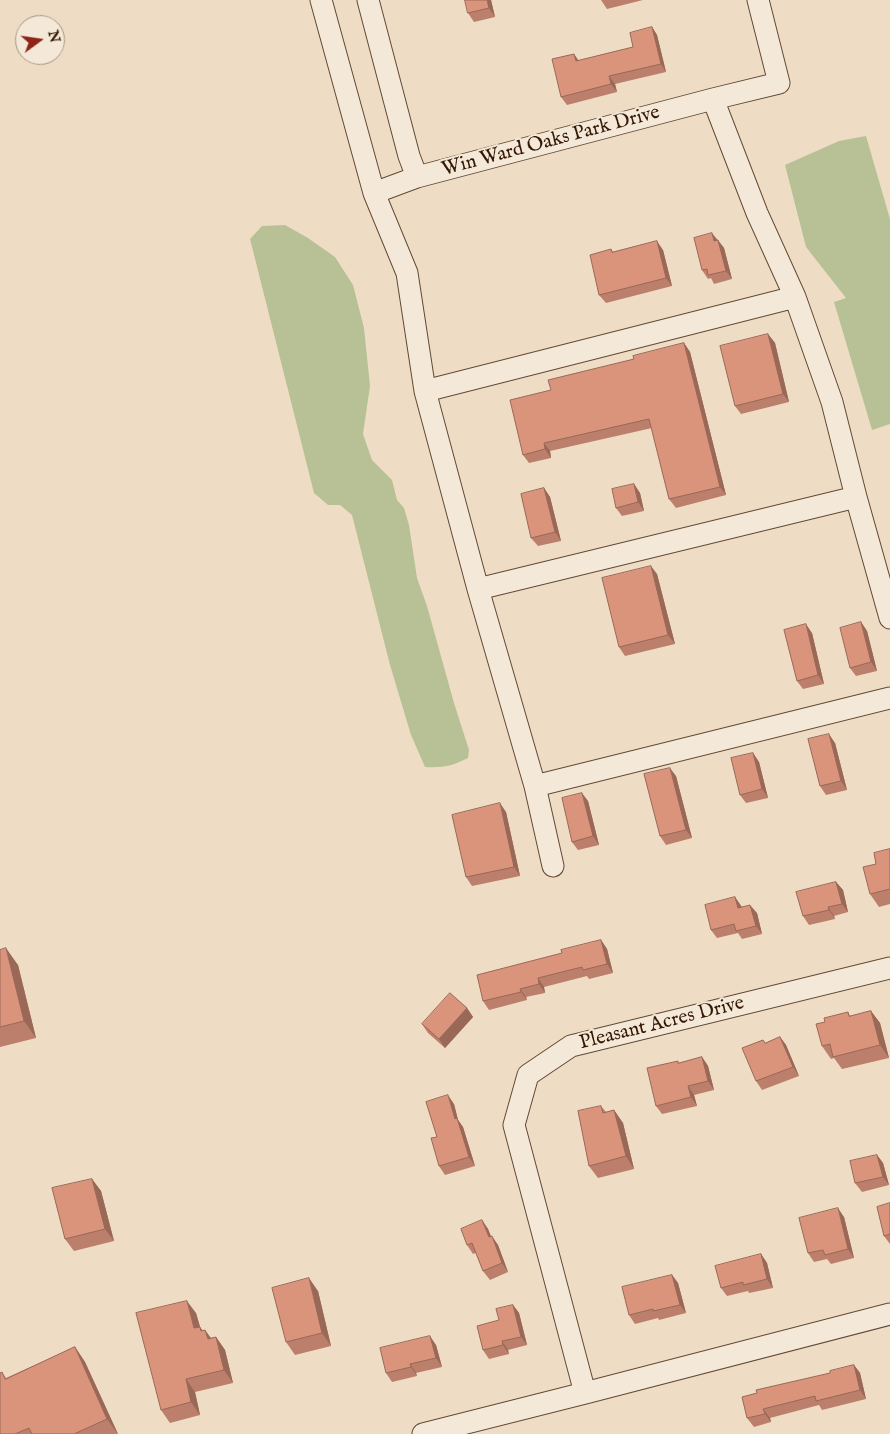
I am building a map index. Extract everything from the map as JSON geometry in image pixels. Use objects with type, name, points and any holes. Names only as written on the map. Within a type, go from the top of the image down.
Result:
[{"type":"street","name":"Win Ward Oaks Park Drive","points":[[368,0],[409,156],[417,177],[779,83],[758,0]]},
{"type":"street","points":[[328,2],[374,193],[407,273],[425,391],[478,590],[535,786],[553,866]]},
{"type":"street","points":[[713,99],[757,213],[795,297],[832,402],[890,618]]},
{"type":"street","points":[[374,193],[417,177]]},
{"type":"street","points":[[425,391],[795,297]]},
{"type":"street","points":[[478,590],[856,497]]},
{"type":"street","points":[[535,786],[890,698]]},
{"type":"street","name":"Pleasant Acres Drive","points":[[585,1393],[514,1125],[528,1075],[571,1046],[890,968]]},
{"type":"street","points":[[423,1434],[890,1314]]},
{"type":"green space","points":[[866,136],[890,219],[890,424],[872,430],[834,302],[846,298],[806,247],[785,165],[839,141]]},
{"type":"green space","points":[[285,225],[335,257],[353,285],[364,328],[370,386],[363,434],[372,460],[392,480],[397,500],[404,508],[409,525],[417,578],[469,750],[468,758],[452,765],[425,767],[411,735],[390,665],[352,515],[340,505],[328,505],[314,493],[250,239],[262,226]]},
{"type":"building","points":[[465,0],[487,0],[489,8],[468,13]]},
{"type":"building","points":[[652,27],[661,64],[609,76],[611,84],[561,97],[552,59],[574,54],[576,61],[633,47],[630,33]]},
{"type":"building","points":[[712,233],[714,241],[718,240],[726,271],[708,275],[707,269],[702,270],[694,238]]},
{"type":"building","points":[[657,241],[666,278],[599,295],[590,255],[611,249],[612,252]]},
{"type":"building","points":[[768,334],[783,394],[735,406],[720,346]]},
{"type":"building","points":[[684,343],[720,487],[669,499],[649,419],[544,443],[545,449],[523,455],[510,400],[551,390],[548,380],[634,359],[633,356]]},
{"type":"building","points":[[634,484],[638,502],[616,508],[612,489]]},
{"type":"building","points":[[544,488],[555,532],[531,538],[521,494]]},
{"type":"building","points":[[651,566],[668,635],[619,647],[602,578]]},
{"type":"building","points":[[861,622],[871,662],[850,668],[840,628]]},
{"type":"building","points":[[806,624],[818,675],[797,681],[784,630]]},
{"type":"building","points":[[829,734],[841,781],[820,786],[808,739]]},
{"type":"building","points":[[753,753],[762,789],[740,795],[731,758]]},
{"type":"building","points":[[670,768],[686,830],[660,836],[644,774]]},
{"type":"building","points":[[582,793],[593,836],[572,842],[562,798]]},
{"type":"building","points":[[500,803],[514,867],[466,877],[452,815]]},
{"type":"building","points":[[890,849],[890,889],[870,894],[863,867],[876,864],[874,853]]},
{"type":"building","points":[[836,882],[842,904],[828,907],[829,910],[803,916],[796,892]]},
{"type":"building","points":[[735,897],[738,908],[750,905],[756,926],[736,931],[734,924],[711,930],[705,905]]},
{"type":"building","points":[[601,940],[607,964],[583,970],[582,967],[538,978],[539,984],[520,989],[521,992],[483,1001],[477,975],[562,953],[561,950]]},
{"type":"building","points":[[6,948],[24,1021],[0,1027],[0,950]]},
{"type":"building","points":[[450,993],[467,1008],[439,1039],[422,1024]]},
{"type":"building","points":[[871,1011],[880,1045],[833,1057],[830,1044],[822,1046],[816,1024],[825,1022],[824,1018],[848,1012],[849,1016]]},
{"type":"building","points":[[780,1037],[793,1067],[756,1081],[742,1048],[763,1040],[765,1043]]},
{"type":"building","points":[[702,1057],[708,1081],[688,1086],[691,1097],[656,1106],[647,1068]]},
{"type":"building","points":[[448,1095],[469,1157],[439,1166],[431,1138],[437,1137],[426,1102]]},
{"type":"building","points":[[601,1106],[603,1113],[614,1110],[626,1156],[589,1166],[578,1111]]},
{"type":"building","points":[[877,1155],[883,1177],[855,1183],[850,1161]]},
{"type":"building","points":[[92,1179],[105,1229],[65,1239],[52,1188]]},
{"type":"building","points":[[890,1203],[890,1234],[884,1236],[877,1207]]},
{"type":"building","points":[[838,1208],[848,1249],[825,1255],[823,1250],[808,1253],[799,1218]]},
{"type":"building","points":[[482,1220],[489,1237],[492,1236],[502,1263],[483,1271],[472,1243],[467,1245],[461,1229]]},
{"type":"building","points":[[761,1254],[767,1279],[743,1285],[743,1282],[721,1288],[715,1266]]},
{"type":"building","points":[[672,1275],[680,1305],[629,1315],[622,1287]]},
{"type":"building","points":[[309,1278],[322,1333],[286,1342],[272,1288]]},
{"type":"building","points":[[187,1301],[194,1328],[200,1327],[201,1331],[205,1330],[208,1339],[216,1337],[224,1370],[186,1379],[191,1402],[161,1410],[136,1313]]},
{"type":"building","points":[[513,1305],[521,1337],[502,1341],[503,1345],[483,1350],[477,1326],[499,1320],[496,1309]]},
{"type":"building","points":[[430,1336],[436,1358],[410,1364],[411,1367],[386,1373],[380,1348]]},
{"type":"building","points":[[75,1347],[107,1419],[74,1434],[32,1434],[29,1428],[15,1434],[0,1434],[0,1373],[2,1372],[5,1379]]},
{"type":"building","points":[[854,1365],[860,1390],[816,1401],[815,1396],[763,1409],[765,1414],[747,1418],[742,1397],[757,1393],[756,1390],[830,1373],[830,1371]]}]
